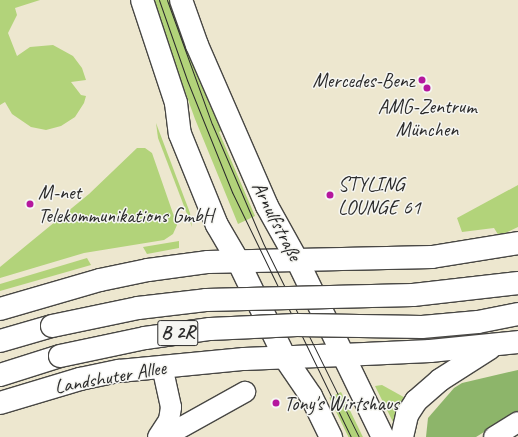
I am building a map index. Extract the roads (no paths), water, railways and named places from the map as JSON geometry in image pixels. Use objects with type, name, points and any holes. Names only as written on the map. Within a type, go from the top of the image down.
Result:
[{"type":"main road","points":[[142,0],[176,103],[180,134],[216,225],[238,261],[285,358],[311,396],[331,437]]},
{"type":"main road","name":"Arnulfstraße","points":[[181,0],[196,45],[267,206],[297,260],[384,437]]},
{"type":"main road","points":[[0,309],[114,276],[208,262],[432,258],[518,243]]},
{"type":"main road","name":"B 2R","points":[[0,341],[52,326],[138,308],[206,300],[413,295],[518,283]]},
{"type":"main road","name":"B 2R","points":[[0,375],[60,356],[145,338],[210,328],[297,325],[422,327],[478,322],[518,314]]},
{"type":"main road","name":"Landshuter Allee","points":[[0,403],[80,379],[162,366],[493,346],[518,342]]},
{"type":"main road","points":[[402,437],[408,415],[430,388],[493,346]]},
{"type":"street","points":[[158,437],[169,420],[171,406],[162,366]]},
{"type":"street","points":[[164,437],[245,392]]},
{"type":"street","points":[[494,437],[518,422]]},
{"type":"tram line","points":[[159,0],[187,80],[232,192],[351,437]]},
{"type":"tram line","points":[[167,0],[212,124],[263,243],[359,437]]},
{"type":"place","name":"Mercedes-Benz","points":[[422,80]]},
{"type":"place","name":"AMG-Zentrum München","points":[[427,88]]},
{"type":"place","name":"STYLING LOUNGE 61","points":[[330,195]]},
{"type":"place","name":"M-net Telekommunikations GmbH","points":[[30,204]]},
{"type":"place","name":"Tony's Wirtshaus","points":[[276,403]]}]
